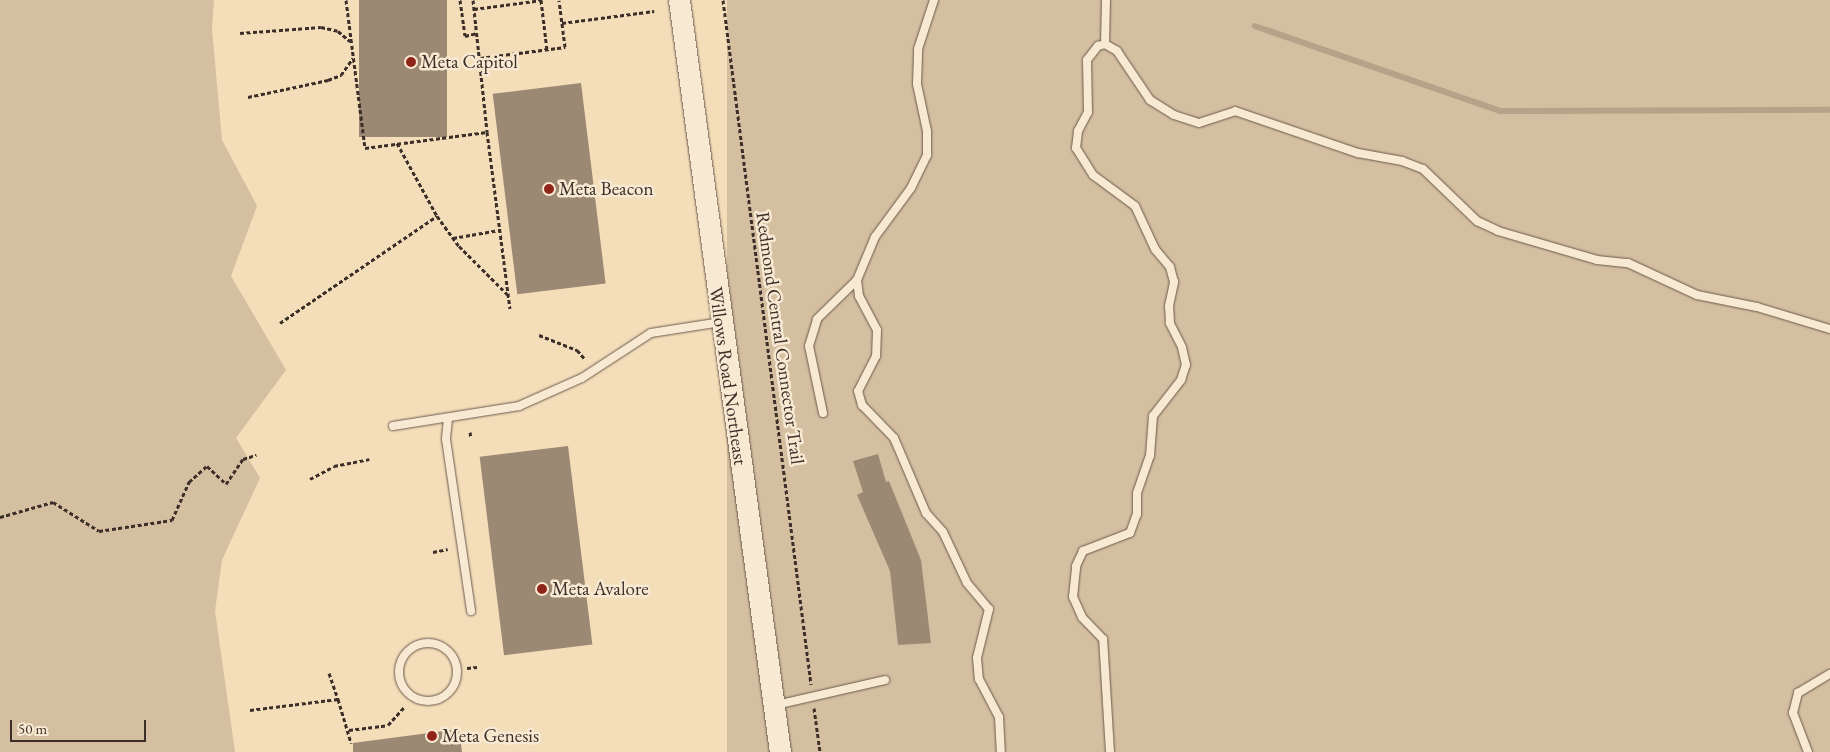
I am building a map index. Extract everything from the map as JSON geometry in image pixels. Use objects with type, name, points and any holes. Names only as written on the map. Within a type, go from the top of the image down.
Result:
[{"type":"main road","name":"Willows Road Northeast","points":[[679,0],[720,322],[780,752]]},
{"type":"lane","points":[[823,413],[809,346],[817,319],[857,280],[875,236],[911,188],[927,155],[927,131],[917,84],[918,49],[934,0]]},
{"type":"lane","points":[[1105,44],[1106,0]]},
{"type":"lane","points":[[1110,752],[1103,639],[1082,617],[1074,597],[1076,566],[1084,551],[1130,533],[1137,514],[1137,493],[1150,456],[1153,416],[1181,380],[1186,365],[1182,347],[1170,323],[1174,282],[1170,268],[1155,249],[1135,206],[1093,175],[1076,148],[1078,131],[1088,112],[1087,60],[1098,46],[1105,44],[1117,51],[1150,100],[1174,116],[1199,123],[1235,111],[1358,153],[1402,161],[1423,169],[1477,221],[1498,231],[1597,260],[1628,263],[1697,295],[1757,307],[1830,329]]},
{"type":"lane","points":[[857,280],[859,296],[877,330],[876,356],[858,391],[862,405],[894,438],[926,513],[943,532],[967,583],[990,609],[977,658],[979,679],[999,717],[1001,752]]},
{"type":"lane","points":[[393,426],[500,411],[540,399],[582,378],[651,333],[720,322]]},
{"type":"lane","points":[[448,419],[446,439],[472,611]]},
{"type":"lane","points":[[424,644],[442,646],[454,659],[457,668],[454,686],[441,698],[433,701],[413,697],[401,682],[401,662],[414,647],[424,644]]},
{"type":"lane","points":[[1808,752],[1793,713],[1798,693],[1830,674]]},
{"type":"lane","points":[[774,706],[885,680]]},
{"type":"path","points":[[346,0],[365,148],[487,132]]},
{"type":"path","points":[[460,0],[465,36],[477,33]]},
{"type":"path","points":[[473,0],[487,132],[510,309]]},
{"type":"path","points":[[474,9],[542,0],[547,50]]},
{"type":"path","points":[[480,58],[565,47],[559,0]]},
{"type":"path","name":"Redmond Central Connector Trail","points":[[723,0],[811,680]]},
{"type":"path","points":[[562,23],[654,11]]},
{"type":"path","points":[[240,33],[321,27],[338,32],[351,42]]},
{"type":"path","points":[[248,97],[328,80],[341,74],[353,58]]},
{"type":"path","points":[[397,143],[437,216],[453,238],[508,295]]},
{"type":"path","points":[[280,323],[437,216]]},
{"type":"path","points":[[453,238],[500,230]]},
{"type":"path","points":[[539,335],[577,350],[584,358]]},
{"type":"path","points":[[470,432],[471,438]]},
{"type":"path","points":[[0,517],[53,502],[99,531],[172,520],[190,482],[207,466],[226,484],[243,459],[256,455]]},
{"type":"path","points":[[310,479],[334,466],[370,459]]},
{"type":"path","points":[[433,552],[448,549]]},
{"type":"path","points":[[467,668],[477,667]]},
{"type":"path","points":[[328,673],[349,730],[351,743]]},
{"type":"path","points":[[250,710],[338,699]]},
{"type":"path","points":[[306,703],[306,708]]},
{"type":"path","points":[[349,730],[388,725],[405,706]]},
{"type":"path","points":[[814,712],[820,752]]},
{"type":"shaded area","points":[[0,0],[214,0],[212,29],[222,140],[257,206],[231,276],[286,370],[236,438],[260,478],[222,560],[215,611],[235,752],[0,752]]},
{"type":"shaded area","points":[[727,0],[1830,0],[1830,752],[727,752]]},
{"type":"building","name":"Meta Capitol","points":[[359,0],[447,0],[447,137],[359,137]]},
{"type":"building","name":"Meta Beacon","points":[[581,83],[606,283],[517,294],[493,94]]},
{"type":"building","name":"Meta Avalore","points":[[568,446],[592,645],[504,655],[480,457]]},
{"type":"building","points":[[878,454],[886,482],[889,481],[921,560],[931,643],[898,645],[890,571],[857,495],[863,492],[853,461]]},
{"type":"building","name":"Meta Genesis","points":[[459,729],[462,752],[353,752],[353,743]]},
{"type":"waterway","points":[[1255,26],[1500,111],[1830,110]]},
{"type":"place","name":"Meta Capitol","points":[[411,62]]},
{"type":"place","name":"Meta Beacon","points":[[549,189]]},
{"type":"place","name":"Meta Avalore","points":[[542,589]]},
{"type":"place","name":"Meta Genesis","points":[[432,736]]}]
